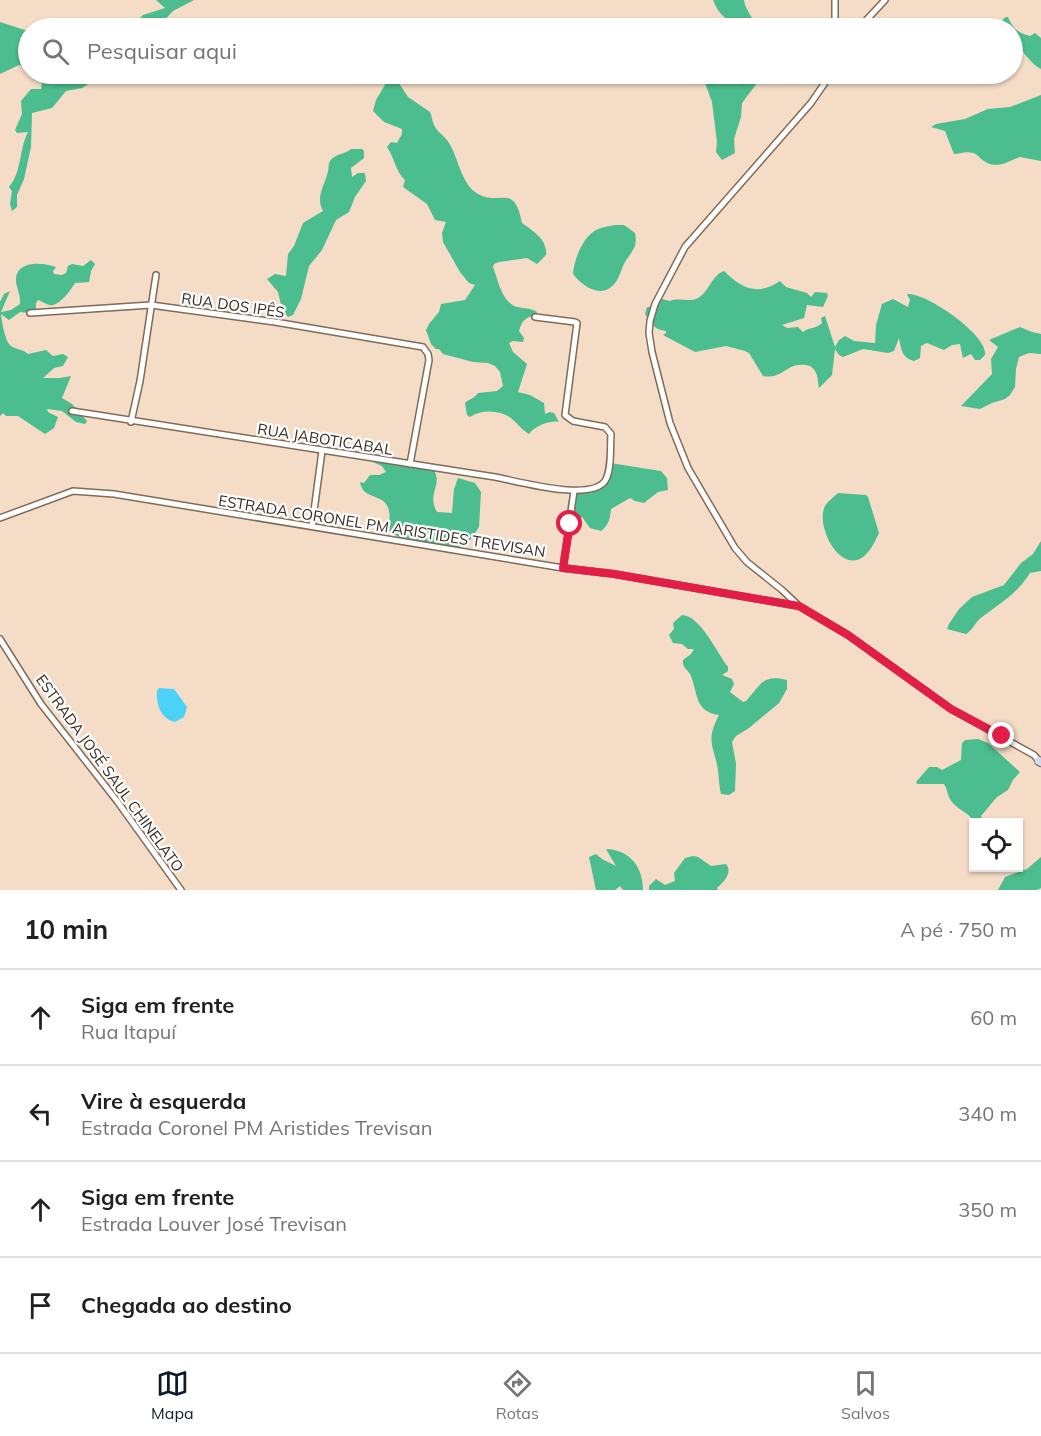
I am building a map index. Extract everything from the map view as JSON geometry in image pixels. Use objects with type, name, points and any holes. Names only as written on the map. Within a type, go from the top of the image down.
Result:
[{"type":"street","points":[[835,0],[835,18]]},
{"type":"street","points":[[868,18],[885,0]]},
{"type":"street","points":[[824,84],[811,103],[685,247],[655,303],[649,333],[670,423],[688,468],[735,548],[747,562],[799,606],[848,635],[951,709],[1034,755],[1040,762]]},
{"type":"street","points":[[131,422],[156,275]]},
{"type":"street","name":"RUA DOS IPÊS","points":[[30,313],[151,305],[423,347],[428,354],[427,375],[410,464]]},
{"type":"street","points":[[535,317],[575,322],[577,325],[565,415],[573,421],[605,427],[610,431],[609,466],[604,482],[593,488],[574,491],[563,568]]},
{"type":"street","name":"RUA JABOTICABAL","points":[[72,411],[574,491]]},
{"type":"street","points":[[312,526],[322,451]]},
{"type":"street","name":"ESTRADA CORONEL PM ARISTIDES TREVISAN","points":[[0,518],[63,494],[81,491],[312,526],[563,568],[614,574],[799,606]]},
{"type":"street","name":"ESTRADA JOSÉ SAUL CHINELATO","points":[[0,639],[41,704],[117,801],[181,890]]},
{"type":"green space","points":[[156,0],[194,0],[173,11],[166,18],[140,18],[165,8]]},
{"type":"green space","points":[[713,0],[744,0],[752,18],[727,18],[718,10]]},
{"type":"green space","points":[[0,22],[18,28],[18,65],[0,74]]},
{"type":"green space","points":[[1023,33],[1030,36],[1035,33],[1041,38],[1041,69],[1023,52]]},
{"type":"green space","points":[[42,84],[88,84],[82,88],[66,91],[52,108],[32,113],[31,147],[24,179],[17,195],[17,207],[12,211],[10,204],[12,191],[9,187],[16,174],[28,132],[17,133],[15,130],[22,114],[21,101],[31,89],[41,89]]},
{"type":"green space","points":[[385,84],[400,84],[408,97],[430,112],[434,125],[449,143],[470,188],[484,196],[505,198],[515,202],[522,223],[539,236],[545,245],[546,255],[537,264],[527,258],[499,262],[493,267],[506,299],[514,306],[537,312],[535,316],[524,320],[521,325],[519,331],[524,338],[523,342],[509,343],[513,352],[527,364],[518,392],[530,395],[544,403],[545,414],[554,413],[559,422],[543,424],[529,434],[502,413],[485,412],[470,417],[467,415],[465,403],[478,393],[497,391],[503,386],[500,372],[488,363],[473,362],[443,354],[431,344],[426,330],[439,312],[441,304],[465,300],[475,285],[469,283],[460,272],[443,242],[442,233],[446,222],[435,220],[427,204],[403,187],[405,180],[399,173],[387,147],[391,142],[397,143],[402,129],[384,122],[373,111],[376,100]]},
{"type":"green space","points":[[705,84],[756,84],[742,103],[741,117],[734,139],[735,153],[722,160],[716,152],[712,102]]},
{"type":"green space","points":[[1041,95],[1041,161],[1020,157],[993,165],[973,153],[954,154],[945,131],[931,127],[965,119],[988,109],[1010,107]]},
{"type":"green space","points":[[351,149],[364,151],[364,158],[351,168],[352,177],[358,173],[365,173],[366,181],[355,197],[349,212],[336,220],[322,250],[309,266],[301,299],[293,315],[288,317],[282,309],[278,292],[267,279],[275,274],[286,276],[288,254],[294,246],[303,223],[323,211],[320,197],[330,161]]},
{"type":"green space","points":[[616,225],[624,225],[635,233],[635,245],[632,252],[610,288],[598,291],[587,287],[573,274],[577,255],[591,233]]},
{"type":"green space","points":[[91,260],[95,264],[89,282],[75,283],[66,296],[56,304],[49,305],[38,300],[36,314],[20,312],[9,320],[1,314],[5,336],[11,346],[28,354],[46,350],[53,356],[63,354],[68,357],[63,366],[54,368],[43,378],[71,376],[62,398],[72,404],[87,421],[85,424],[76,422],[62,411],[47,409],[48,412],[58,417],[54,428],[45,434],[18,416],[6,416],[3,413],[0,416],[0,302],[4,294],[10,291],[1,312],[11,310],[20,304],[16,280],[17,273],[25,266],[51,265],[56,267],[54,274],[62,275],[66,273],[68,266],[72,264],[83,266]]},
{"type":"green space","points":[[724,271],[737,282],[750,288],[764,288],[780,281],[786,287],[807,293],[811,297],[815,292],[827,293],[823,307],[807,305],[804,318],[782,325],[787,328],[798,327],[803,332],[820,325],[821,318],[825,316],[835,347],[845,336],[854,341],[875,343],[876,325],[882,304],[893,299],[908,307],[910,300],[907,294],[928,300],[955,317],[977,337],[984,347],[985,355],[980,360],[975,360],[971,354],[963,358],[960,344],[952,345],[944,350],[927,343],[921,346],[920,358],[914,361],[910,360],[901,349],[899,338],[894,351],[888,353],[863,349],[843,357],[835,349],[832,375],[819,388],[816,373],[810,366],[795,366],[777,375],[763,376],[749,353],[726,346],[695,352],[663,335],[666,331],[656,328],[645,314],[647,307],[652,307],[662,299],[670,301],[698,298],[716,276]]},
{"type":"green space","points":[[1020,327],[1041,334],[1041,354],[1029,353],[1019,357],[1015,387],[1005,399],[980,409],[961,406],[992,374],[991,359],[998,347],[989,340]]},
{"type":"green space","points":[[366,459],[433,469],[437,480],[433,500],[437,512],[452,513],[454,489],[458,478],[475,483],[481,492],[479,527],[471,539],[459,547],[436,548],[406,542],[388,530],[390,516],[388,507],[379,498],[367,493],[360,482],[364,483],[370,475],[386,472],[382,466]]},
{"type":"green space","points":[[610,463],[661,471],[667,478],[668,490],[658,492],[644,503],[630,498],[611,509],[609,521],[601,531],[590,528],[582,517],[573,523],[569,520],[569,500],[576,493],[595,487]]},
{"type":"green space","points":[[838,493],[866,495],[879,533],[868,552],[854,561],[838,554],[823,525],[825,506]]},
{"type":"green space","points":[[1041,541],[1041,571],[1030,573],[1014,592],[980,619],[966,634],[947,629],[959,609],[972,597],[1004,585],[1021,563],[1033,554]]},
{"type":"green space","points":[[682,615],[695,621],[708,636],[728,667],[728,671],[722,675],[732,679],[734,684],[730,692],[743,702],[767,680],[772,678],[787,680],[787,689],[779,703],[736,736],[732,742],[736,764],[735,791],[729,795],[721,794],[711,738],[719,715],[701,706],[691,676],[683,665],[683,660],[694,649],[673,643],[669,635],[674,629],[673,623]]},
{"type":"green space","points":[[978,739],[988,743],[1020,772],[1008,790],[997,797],[981,816],[982,818],[971,818],[955,805],[949,798],[944,784],[917,784],[916,782],[929,767],[942,770],[961,760],[962,743],[965,740]]},
{"type":"green space","points":[[606,849],[622,853],[634,861],[641,874],[643,890],[623,890],[620,886],[615,890],[596,890],[589,857],[596,854],[616,866]]},
{"type":"green space","points":[[693,856],[711,866],[726,864],[728,874],[717,888],[718,890],[649,890],[649,886],[656,879],[665,885],[675,881],[674,873],[685,858]]},
{"type":"green space","points":[[1041,857],[1041,888],[1037,890],[998,890],[1005,877],[1027,869]]},
{"type":"water","points":[[159,688],[174,689],[187,707],[184,717],[175,722],[163,715],[157,701]]},
{"type":"route","points":[[570,524],[563,568],[614,574],[799,606],[848,635],[951,709],[1002,736]]}]
